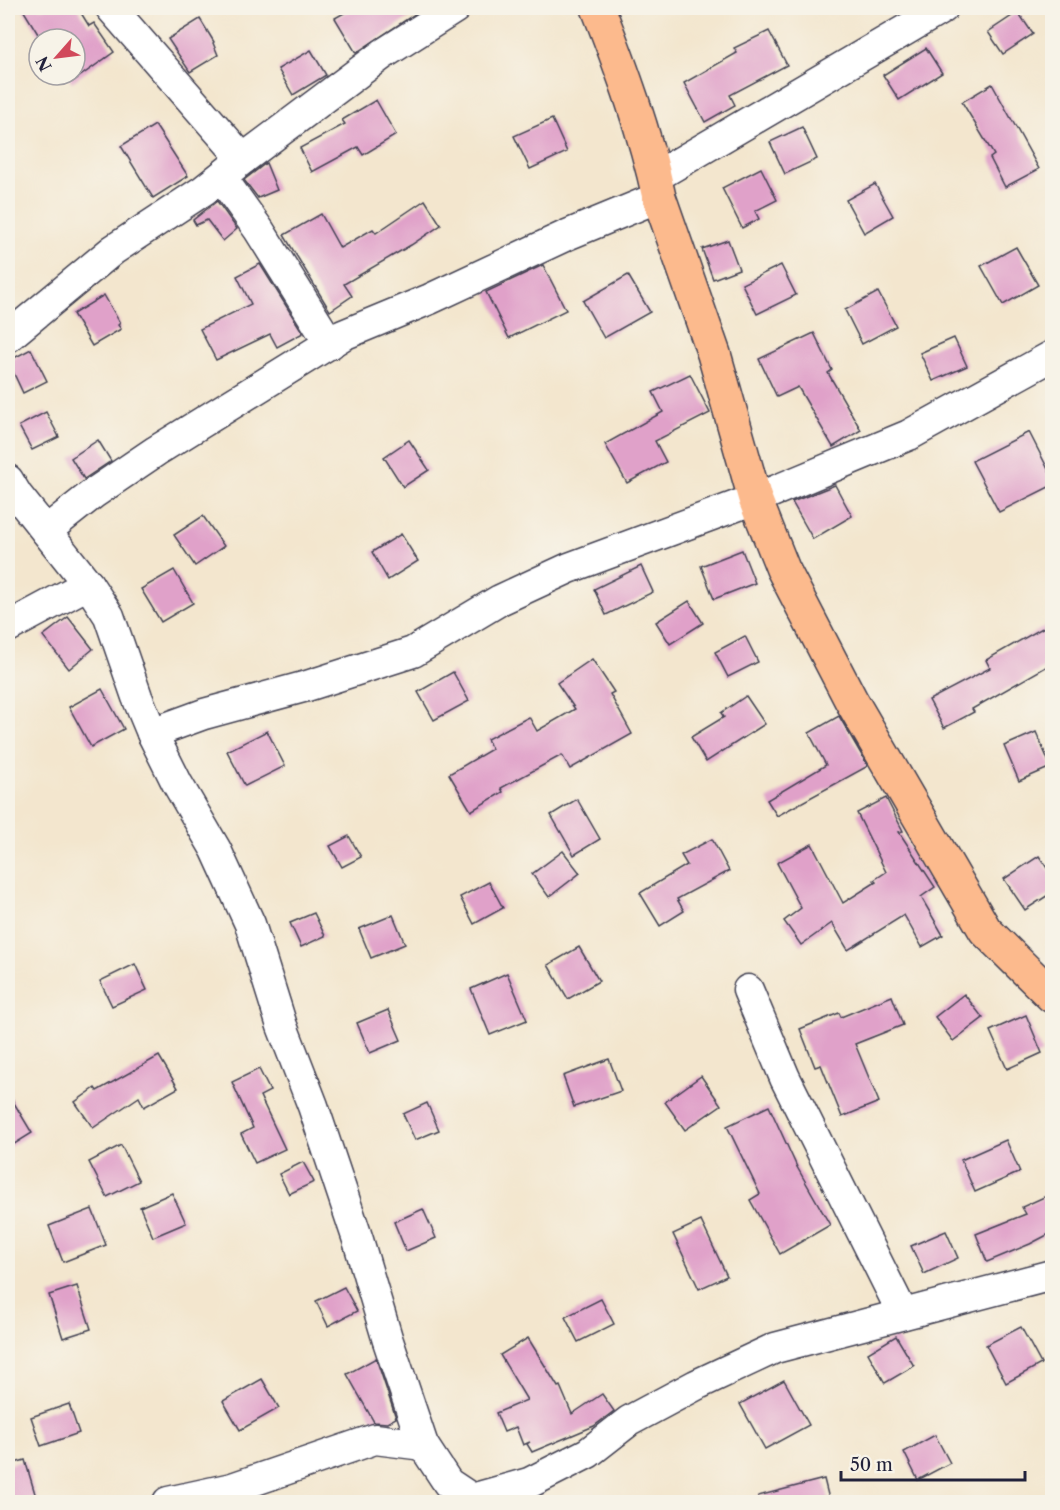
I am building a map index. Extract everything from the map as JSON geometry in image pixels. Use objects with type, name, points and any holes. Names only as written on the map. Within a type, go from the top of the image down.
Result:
[{"type":"main road","points":[[597,8],[624,76],[656,187],[714,354],[755,499],[783,569],[851,700],[985,930],[1053,996]]},
{"type":"street","points":[[111,8],[232,168],[259,230],[330,344]]},
{"type":"street","points":[[8,337],[113,250],[232,168],[383,54],[455,8]]},
{"type":"street","points":[[46,531],[94,493],[156,451],[343,335],[430,299],[567,235],[656,187],[943,8]]},
{"type":"street","points":[[152,733],[204,714],[307,686],[413,652],[501,600],[569,568],[755,499],[909,435],[1053,356]]},
{"type":"street","points":[[8,480],[88,584],[109,616],[152,733],[216,850],[250,924],[282,1026],[313,1106],[351,1218],[388,1341],[423,1445],[448,1482],[472,1501],[529,1483],[588,1453],[629,1420],[775,1348],[1053,1275]]},
{"type":"street","points":[[8,627],[88,584]]},
{"type":"street","points":[[748,990],[785,1078],[903,1314]]},
{"type":"street","points":[[168,1503],[232,1488],[375,1439],[423,1445]]},
{"type":"building","points":[[22,8],[78,8],[89,26],[94,23],[114,52],[87,71],[87,27],[34,27]]},
{"type":"building","points":[[353,8],[424,8],[356,53],[335,18]]},
{"type":"building","points":[[1018,12],[1033,34],[1003,54],[988,32]]},
{"type":"building","points":[[200,19],[214,42],[218,55],[190,72],[168,39]]},
{"type":"building","points":[[769,31],[787,65],[730,95],[735,105],[705,122],[684,83],[737,53],[734,48]]},
{"type":"building","points":[[926,48],[942,73],[899,100],[883,75]]},
{"type":"building","points":[[311,50],[326,75],[293,95],[278,69]]},
{"type":"building","points":[[992,84],[1039,169],[1005,187],[990,158],[994,155],[962,102]]},
{"type":"building","points":[[376,100],[396,135],[363,155],[358,147],[312,172],[300,148],[345,124],[342,120]]},
{"type":"building","points":[[552,119],[567,152],[530,169],[514,136]]},
{"type":"building","points":[[155,125],[188,176],[153,198],[121,146]]},
{"type":"building","points":[[802,127],[817,159],[785,174],[770,142]]},
{"type":"building","points":[[266,163],[277,190],[258,198],[244,180]]},
{"type":"building","points":[[761,168],[777,200],[755,211],[759,219],[742,228],[722,188]]},
{"type":"building","points":[[875,184],[893,216],[864,233],[846,200]]},
{"type":"building","points":[[425,200],[441,225],[344,284],[352,296],[330,311],[284,235],[321,214],[340,248],[373,229],[376,233]]},
{"type":"building","points":[[217,201],[237,229],[223,241],[207,220],[196,225],[193,220]]},
{"type":"building","points":[[728,240],[739,269],[713,279],[702,249]]},
{"type":"building","points":[[1016,247],[1038,285],[1003,305],[981,266]]},
{"type":"building","points":[[260,264],[303,333],[277,347],[270,334],[216,360],[200,329],[251,304],[237,276]]},
{"type":"building","points":[[543,265],[566,310],[509,338],[486,292]]},
{"type":"building","points":[[781,265],[796,295],[757,314],[742,284]]},
{"type":"building","points":[[628,275],[650,312],[604,338],[583,301]]},
{"type":"building","points":[[878,292],[896,326],[862,344],[845,310]]},
{"type":"building","points":[[104,295],[121,329],[92,346],[73,314]]},
{"type":"building","points":[[814,333],[832,370],[828,373],[861,430],[833,447],[798,387],[777,397],[759,359]]},
{"type":"building","points":[[954,338],[967,366],[933,381],[920,353]]},
{"type":"building","points":[[31,349],[47,381],[23,393],[8,361]]},
{"type":"building","points":[[690,374],[710,413],[655,441],[666,462],[627,483],[605,444],[663,412],[653,392]]},
{"type":"building","points":[[46,412],[59,437],[32,450],[19,426]]},
{"type":"building","points":[[1029,432],[1053,479],[1053,485],[999,512],[972,461]]},
{"type":"building","points":[[98,440],[111,461],[84,479],[71,458]]},
{"type":"building","points":[[409,440],[429,470],[403,487],[384,457]]},
{"type":"building","points":[[835,485],[852,516],[813,539],[792,502]]},
{"type":"building","points":[[203,516],[224,546],[195,566],[174,535]]},
{"type":"building","points":[[401,534],[418,561],[388,580],[372,552]]},
{"type":"building","points":[[742,550],[755,583],[714,599],[701,566]]},
{"type":"building","points":[[641,566],[653,592],[606,615],[594,589]]},
{"type":"building","points":[[174,570],[193,603],[161,622],[141,589]]},
{"type":"building","points":[[689,601],[703,623],[670,644],[656,622]]},
{"type":"building","points":[[68,617],[93,649],[69,669],[43,636]]},
{"type":"building","points":[[1053,622],[1053,663],[972,709],[974,712],[944,728],[929,700],[990,668],[986,660]]},
{"type":"building","points":[[745,636],[758,662],[728,677],[715,652]]},
{"type":"building","points":[[592,659],[614,692],[610,694],[632,734],[570,769],[562,755],[501,788],[503,792],[471,811],[449,774],[492,749],[487,739],[529,717],[537,731],[575,709],[557,683]]},
{"type":"building","points":[[453,672],[469,701],[434,720],[418,692]]},
{"type":"building","points":[[102,689],[124,729],[91,747],[69,707]]},
{"type":"building","points":[[746,696],[765,724],[706,762],[691,737],[724,717],[721,713]]},
{"type":"building","points":[[839,716],[868,766],[777,816],[767,800],[826,765],[809,733]]},
{"type":"building","points":[[267,731],[285,766],[245,786],[227,751]]},
{"type":"building","points":[[1036,732],[1051,767],[1019,781],[1004,746]]},
{"type":"building","points":[[886,798],[903,831],[899,832],[935,887],[921,897],[943,935],[922,947],[904,915],[848,950],[832,923],[801,945],[784,921],[801,908],[777,863],[812,844],[843,903],[876,882],[874,880],[886,872],[857,813]]},
{"type":"building","points":[[577,799],[600,839],[574,855],[551,815]]},
{"type":"building","points":[[349,836],[361,857],[342,867],[330,846]]},
{"type":"building","points":[[712,839],[729,871],[677,899],[684,911],[660,926],[640,893],[687,865],[681,855]]},
{"type":"building","points":[[563,851],[580,873],[549,897],[532,874]]},
{"type":"building","points":[[1039,856],[1053,877],[1053,892],[1025,910],[1004,879]]},
{"type":"building","points":[[489,882],[503,908],[474,924],[460,897]]},
{"type":"building","points":[[314,913],[325,936],[301,947],[290,923]]},
{"type":"building","points":[[393,915],[405,944],[371,958],[359,929]]},
{"type":"building","points":[[579,947],[599,981],[568,999],[548,965]]},
{"type":"building","points":[[135,964],[147,990],[112,1006],[100,981]]},
{"type":"building","points":[[507,973],[527,1020],[490,1035],[471,989]]},
{"type":"building","points":[[964,994],[983,1018],[953,1041],[935,1017]]},
{"type":"building","points":[[892,996],[903,1025],[855,1044],[879,1102],[842,1117],[821,1065],[815,1067],[800,1029],[839,1013],[841,1017]]},
{"type":"building","points":[[388,1010],[401,1040],[370,1053],[357,1023]]},
{"type":"building","points":[[1026,1015],[1042,1053],[1007,1069],[990,1031]]},
{"type":"building","points":[[159,1056],[178,1088],[144,1107],[139,1097],[93,1128],[75,1102],[95,1088],[97,1091]]},
{"type":"building","points":[[609,1059],[621,1091],[574,1107],[563,1076]]},
{"type":"building","points":[[259,1069],[270,1091],[260,1096],[285,1149],[255,1163],[241,1134],[253,1128],[232,1082]]},
{"type":"building","points":[[701,1076],[721,1105],[685,1130],[665,1102]]},
{"type":"building","points":[[8,1093],[32,1133],[8,1148]]},
{"type":"building","points":[[427,1103],[439,1130],[415,1140],[403,1114]]},
{"type":"building","points":[[769,1106],[797,1167],[830,1225],[780,1254],[750,1200],[760,1194],[727,1126]]},
{"type":"building","points":[[1006,1140],[1020,1172],[975,1192],[961,1160]]},
{"type":"building","points":[[121,1145],[139,1181],[107,1197],[89,1162]]},
{"type":"building","points":[[303,1162],[314,1182],[289,1194],[279,1174]]},
{"type":"building","points":[[172,1193],[186,1223],[153,1237],[140,1207]]},
{"type":"building","points":[[1053,1193],[1053,1232],[987,1262],[976,1234],[1026,1214],[1022,1207]]},
{"type":"building","points":[[92,1209],[106,1245],[63,1262],[49,1226]]},
{"type":"building","points":[[423,1209],[436,1238],[406,1251],[394,1222]]},
{"type":"building","points":[[701,1221],[727,1276],[699,1289],[673,1234]]},
{"type":"building","points":[[946,1231],[958,1258],[924,1274],[911,1246]]},
{"type":"building","points":[[77,1286],[91,1329],[63,1338],[49,1295]]},
{"type":"building","points":[[344,1287],[357,1311],[328,1326],[316,1301]]},
{"type":"building","points":[[601,1299],[614,1324],[578,1342],[565,1317]]},
{"type":"building","points":[[1021,1327],[1041,1364],[1006,1383],[986,1345]]},
{"type":"building","points":[[896,1336],[914,1366],[885,1383],[868,1353]]},
{"type":"building","points":[[528,1338],[558,1387],[560,1386],[572,1414],[602,1394],[614,1411],[594,1426],[532,1452],[527,1444],[530,1442],[523,1445],[516,1427],[504,1432],[496,1413],[527,1400],[500,1355]]},
{"type":"building","points":[[376,1358],[396,1418],[387,1423],[374,1422],[347,1374]]},
{"type":"building","points":[[262,1379],[279,1408],[240,1430],[223,1401]]},
{"type":"building","points":[[784,1380],[809,1425],[765,1449],[740,1404]]},
{"type":"building","points":[[69,1404],[79,1433],[41,1446],[31,1417]]},
{"type":"building","points":[[935,1435],[950,1463],[918,1480],[904,1452]]},
{"type":"building","points":[[25,1460],[36,1497],[8,1503],[8,1465]]},
{"type":"building","points":[[824,1479],[830,1503],[759,1503],[758,1496]]}]
